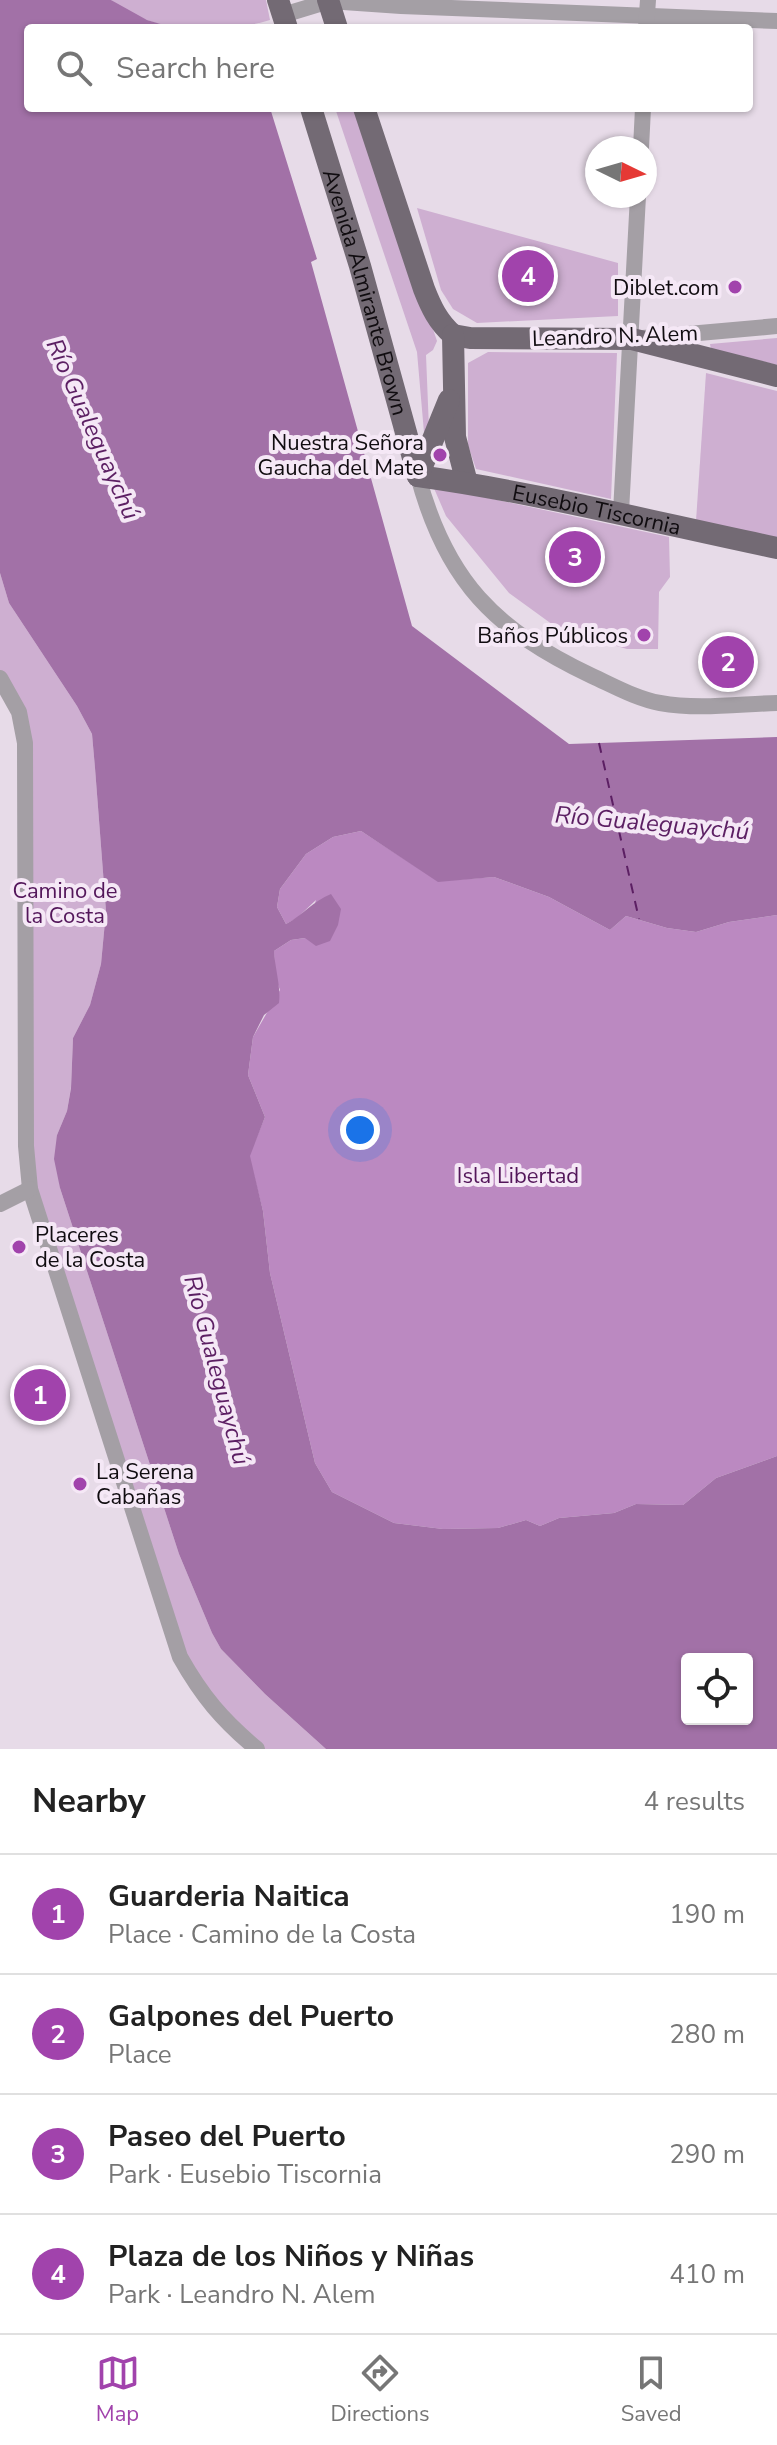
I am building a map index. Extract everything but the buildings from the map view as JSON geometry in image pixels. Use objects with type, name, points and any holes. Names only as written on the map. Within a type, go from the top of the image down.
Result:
[{"type":"main road","points":[[328,0],[336,24]]},
{"type":"main road","name":"Avenida Almirante Brown","points":[[312,112],[360,266],[418,476]]},
{"type":"main road","points":[[365,112],[424,289],[438,319],[453,335],[457,451],[467,483]]},
{"type":"main road","name":"Leandro N. Alem","points":[[453,335],[470,338],[632,339]]},
{"type":"main road","points":[[632,339],[777,376]]},
{"type":"main road","points":[[418,476],[453,388]]},
{"type":"main road","name":"Eusebio Tiscornia","points":[[418,476],[621,512],[777,548]]},
{"type":"street","points":[[282,14],[328,0],[469,4],[777,21]]},
{"type":"street","points":[[642,136],[643,112]]},
{"type":"street","points":[[621,512],[637,208]]},
{"type":"street","name":"Leandro N. Alem","points":[[632,339],[777,326]]},
{"type":"street","points":[[418,476],[452,563],[472,592],[494,615],[533,644],[582,671],[650,701],[682,706],[777,703]]},
{"type":"street","points":[[0,678],[19,712],[25,743],[26,1146],[30,1189],[180,1657],[200,1693],[257,1749]]},
{"type":"street","points":[[0,1204],[30,1189]]},
{"type":"green space","points":[[111,0],[266,0],[270,20],[254,24],[160,24],[128,12]]},
{"type":"green space","points":[[336,112],[359,112],[437,341],[433,350],[426,355],[429,429],[425,444],[417,352]]},
{"type":"green space","points":[[417,208],[618,263],[618,316],[477,323],[453,309],[441,290]]},
{"type":"green space","points":[[777,338],[777,365],[711,349],[710,344]]},
{"type":"green space","points":[[488,352],[617,353],[611,499],[476,469],[468,445],[468,363]]},
{"type":"green space","points":[[706,373],[777,391],[777,541],[696,521]]},
{"type":"green space","points":[[433,486],[669,537],[670,577],[659,592],[658,649],[627,649],[560,630],[509,593],[446,516]]},
{"type":"green space","name":"Camino de la Costa","points":[[0,573],[9,603],[92,734],[106,911],[101,964],[90,1005],[73,1038],[71,1087],[67,1111],[57,1135],[60,1188],[179,1554],[212,1633],[221,1649],[265,1694],[326,1749],[257,1749],[200,1693],[30,1189],[25,743],[0,678]]},
{"type":"green space","name":"Isla Libertad","points":[[361,831],[438,881],[494,877],[549,897],[610,930],[626,916],[667,928],[696,932],[729,922],[777,915],[777,1456],[716,1478],[683,1505],[636,1504],[614,1513],[559,1518],[540,1526],[526,1520],[498,1528],[443,1529],[394,1523],[332,1492],[315,1463],[270,1273],[263,1211],[249,1156],[265,1117],[248,1075],[253,1037],[280,990],[275,977],[274,951],[291,940],[305,938],[316,900],[286,924],[277,907],[280,889],[306,854],[333,837]]},
{"type":"water","name":"Río Gualeguaychú","points":[[0,0],[111,0],[160,24],[24,24],[24,112],[271,112],[317,259],[311,262],[412,626],[569,744],[777,737],[777,915],[729,922],[696,932],[667,928],[626,916],[610,930],[549,897],[494,877],[438,882],[361,831],[333,837],[306,854],[280,889],[277,907],[286,924],[331,894],[341,909],[338,925],[330,941],[316,946],[305,938],[291,940],[274,951],[279,1003],[264,1015],[253,1037],[248,1075],[265,1117],[250,1156],[263,1211],[270,1273],[315,1463],[332,1492],[394,1523],[443,1529],[498,1528],[526,1520],[540,1526],[559,1518],[614,1513],[636,1504],[683,1505],[716,1478],[777,1456],[777,1749],[326,1749],[221,1649],[179,1554],[60,1188],[54,1159],[57,1135],[67,1111],[71,1088],[73,1038],[90,1005],[101,964],[106,911],[92,734],[9,603],[0,573]]},
{"type":"ferry route","points":[[599,743],[639,919]]},
{"type":"place","name":"Plaza de los Niños y Niñas","points":[[528,276]]},
{"type":"place","name":"Diblet.com","points":[[735,287]]},
{"type":"place","name":"Nuestra Señora Gaucha del Mate","points":[[440,455]]},
{"type":"place","name":"Paseo del Puerto","points":[[575,557]]},
{"type":"place","name":"Baños Públicos","points":[[644,635]]},
{"type":"place","name":"Galpones del Puerto","points":[[728,662]]},
{"type":"place","name":"Placeres de la Costa","points":[[19,1247]]},
{"type":"place","name":"Guarderia Naitica","points":[[40,1395]]},
{"type":"place","name":"La Serena Cabañas","points":[[80,1484]]}]
